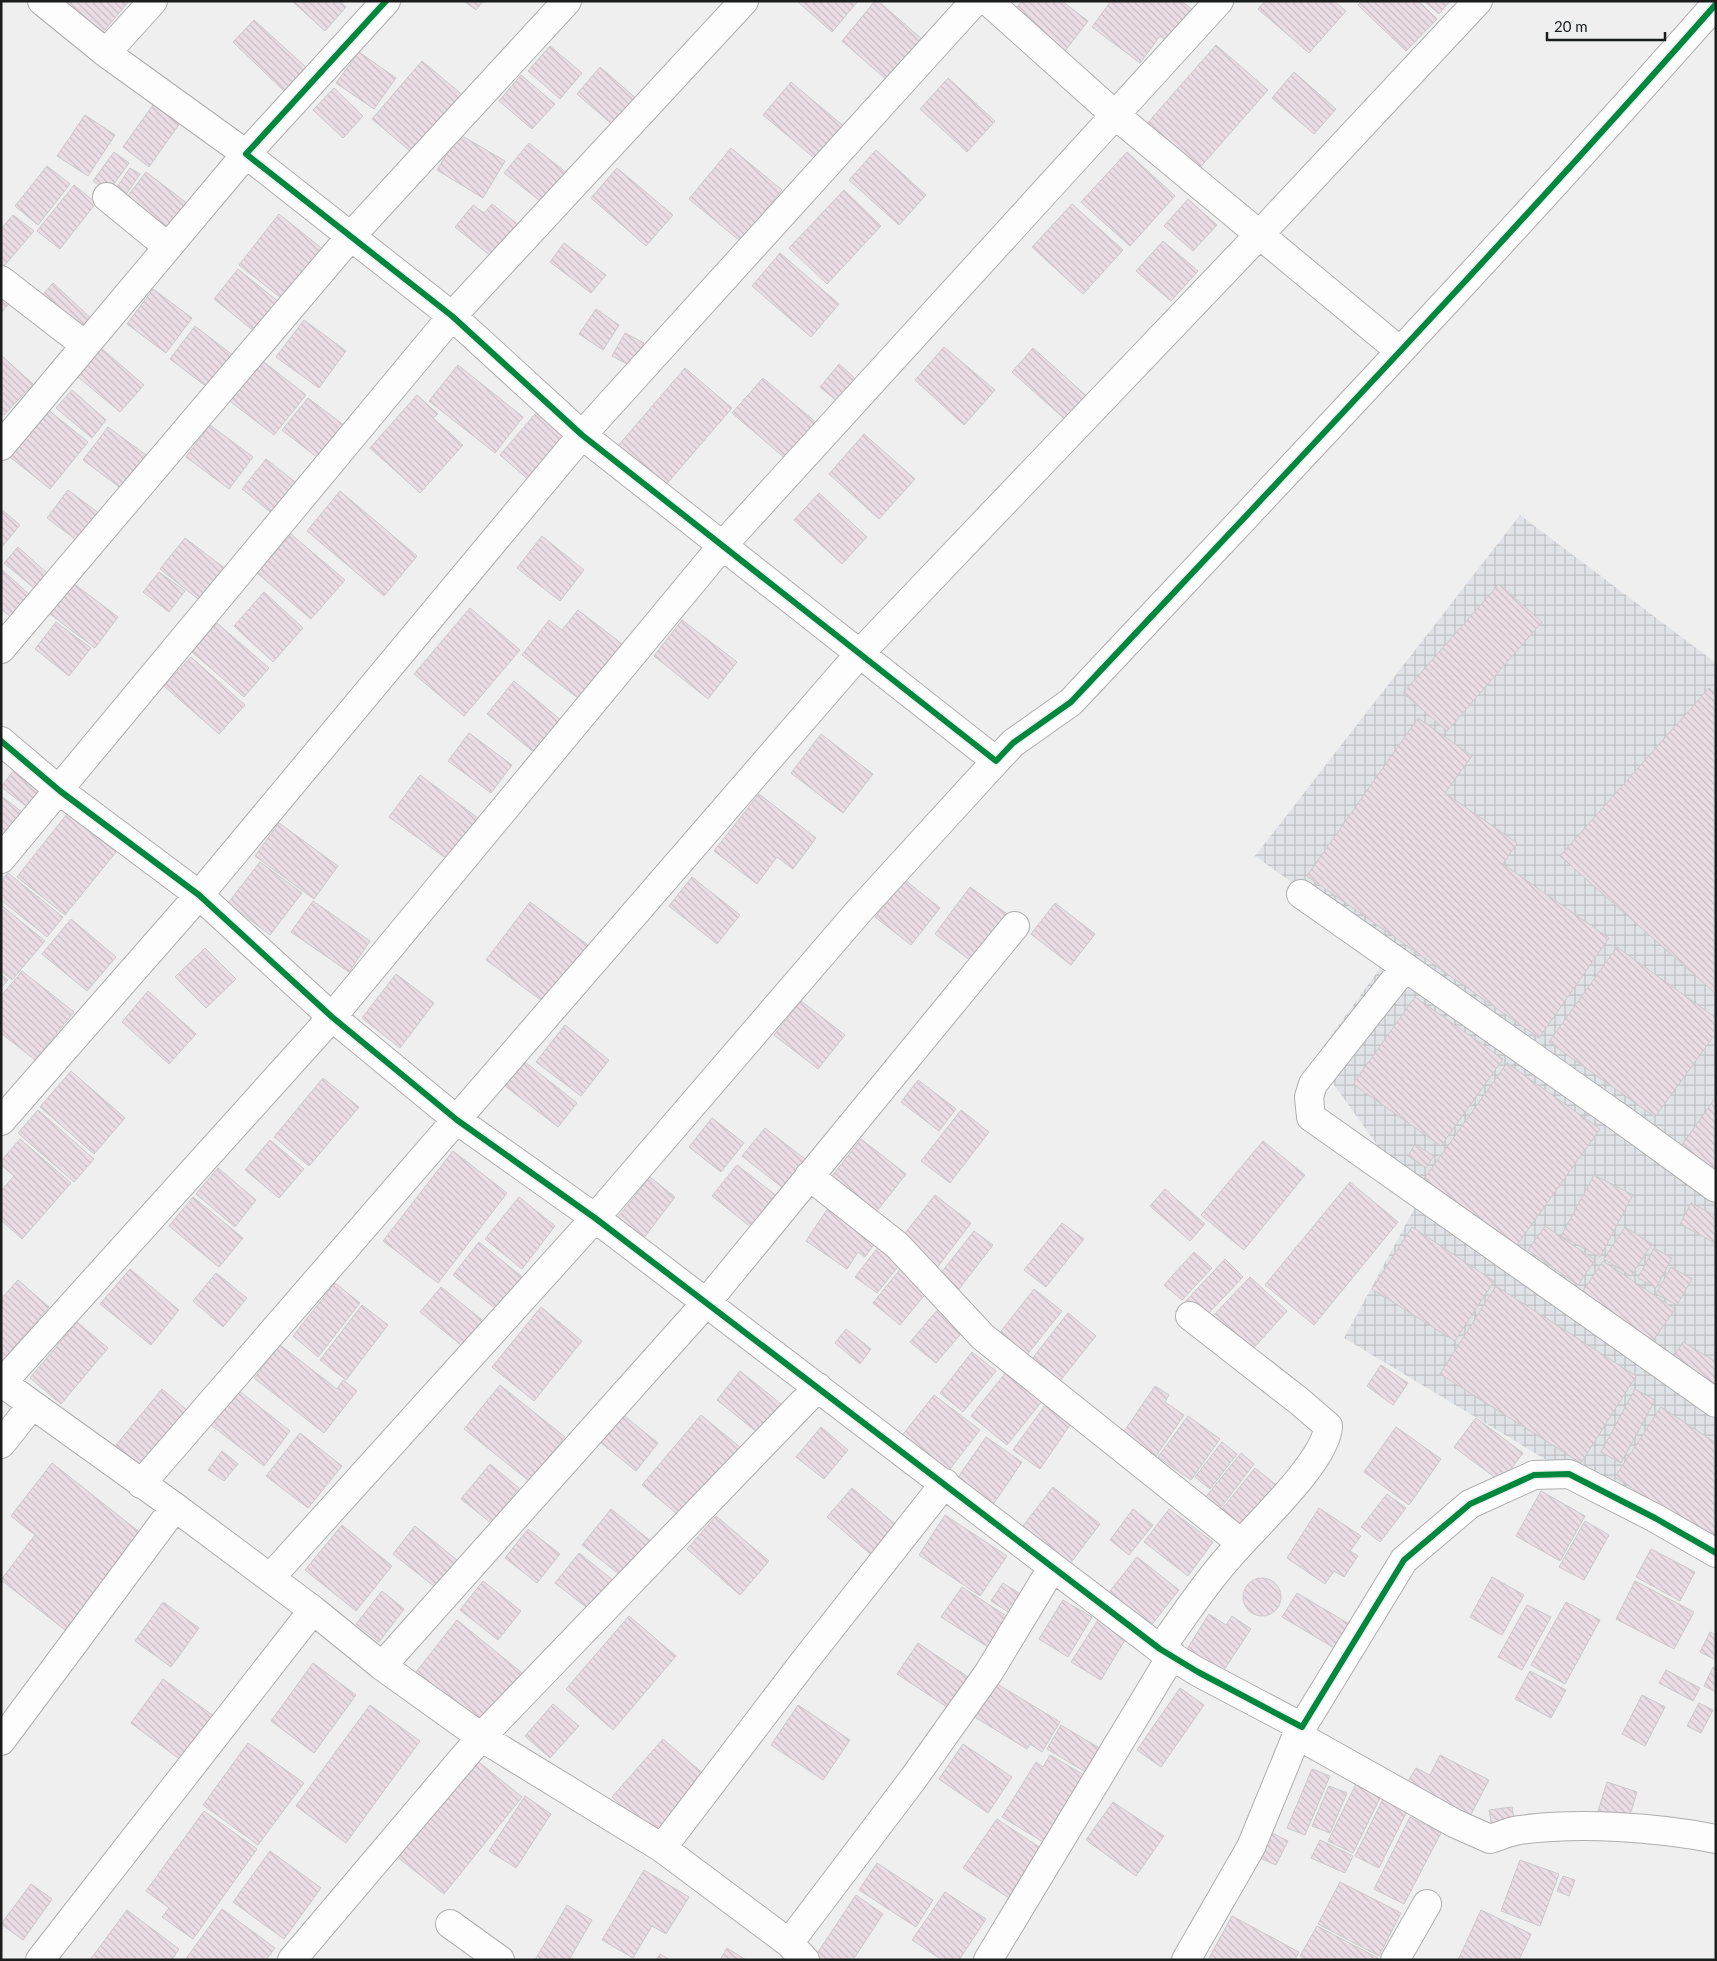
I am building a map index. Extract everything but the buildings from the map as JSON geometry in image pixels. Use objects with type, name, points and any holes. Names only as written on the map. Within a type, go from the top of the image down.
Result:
[{"type":"street","points":[[42,1],[106,53],[246,154],[452,316],[582,434],[722,546],[861,652],[996,762]]},
{"type":"street","points":[[106,53],[153,1]]},
{"type":"street","points":[[1,446],[246,154],[386,1]]},
{"type":"street","points":[[1,649],[351,236],[567,1]]},
{"type":"street","points":[[1,859],[60,791],[452,316],[744,1]]},
{"type":"street","points":[[1,1121],[199,895],[582,434],[975,1]]},
{"type":"street","points":[[988,1],[1114,114],[1400,351]]},
{"type":"street","points":[[1052,1568],[984,1679],[797,1951],[662,1848],[481,1737],[382,1666],[314,1610],[174,1506],[2,1383],[332,1017],[722,546],[1218,1]]},
{"type":"street","points":[[141,1484],[861,652],[1259,235],[1478,1]]},
{"type":"street","points":[[270,1578],[595,1218],[859,911],[1013,743],[1071,702],[1400,351],[1632,99],[1716,4]]},
{"type":"street","points":[[107,197],[168,247]]},
{"type":"street","points":[[1,280],[85,345]]},
{"type":"street","points":[[1,741],[60,791],[199,895],[332,1017],[457,1120],[595,1218],[944,1483],[1052,1568],[1166,1652],[1454,1823],[1490,1839],[1518,1830],[1589,1827],[1690,1834],[1716,1839]]},
{"type":"street","points":[[1301,894],[1716,1188]]},
{"type":"street","points":[[382,1666],[706,1304],[1015,926]]},
{"type":"street","points":[[1405,967],[1313,1084],[1308,1097],[1311,1117],[1716,1403]]},
{"type":"street","points":[[809,1176],[897,1245],[983,1337],[1241,1543]]},
{"type":"street","points":[[988,1960],[1166,1652],[1227,1558],[1282,1498],[1323,1446],[1328,1436],[1328,1426],[1190,1316]]},
{"type":"street","points":[[292,1960],[481,1737],[818,1387]]},
{"type":"street","points":[[1,1444],[32,1405]]},
{"type":"street","points":[[1186,1960],[1251,1846],[1300,1731],[1404,1560],[1470,1504],[1534,1475],[1569,1474],[1716,1553]]},
{"type":"street","points":[[662,1848],[802,1663],[944,1483]]},
{"type":"street","points":[[1,1741],[174,1506]]},
{"type":"street","points":[[40,1960],[314,1610]]},
{"type":"street","points":[[1395,1960],[1427,1904]]},
{"type":"street","points":[[450,1924],[500,1960]]},
{"type":"shaded area","points":[[1520,515],[1716,663],[1716,1562],[1344,1338],[1418,1202],[1315,1058],[1391,953],[1255,856]]},
{"type":"cycle path","points":[[386,1],[246,154],[452,316],[582,435],[996,761],[1013,743],[1071,702],[1477,269],[1716,4]]},
{"type":"cycle path","points":[[1,741],[60,791],[199,895],[332,1017],[457,1120],[595,1218],[1160,1649],[1198,1672],[1302,1727],[1404,1560],[1470,1504],[1534,1475],[1569,1474],[1655,1518],[1716,1553]]}]
